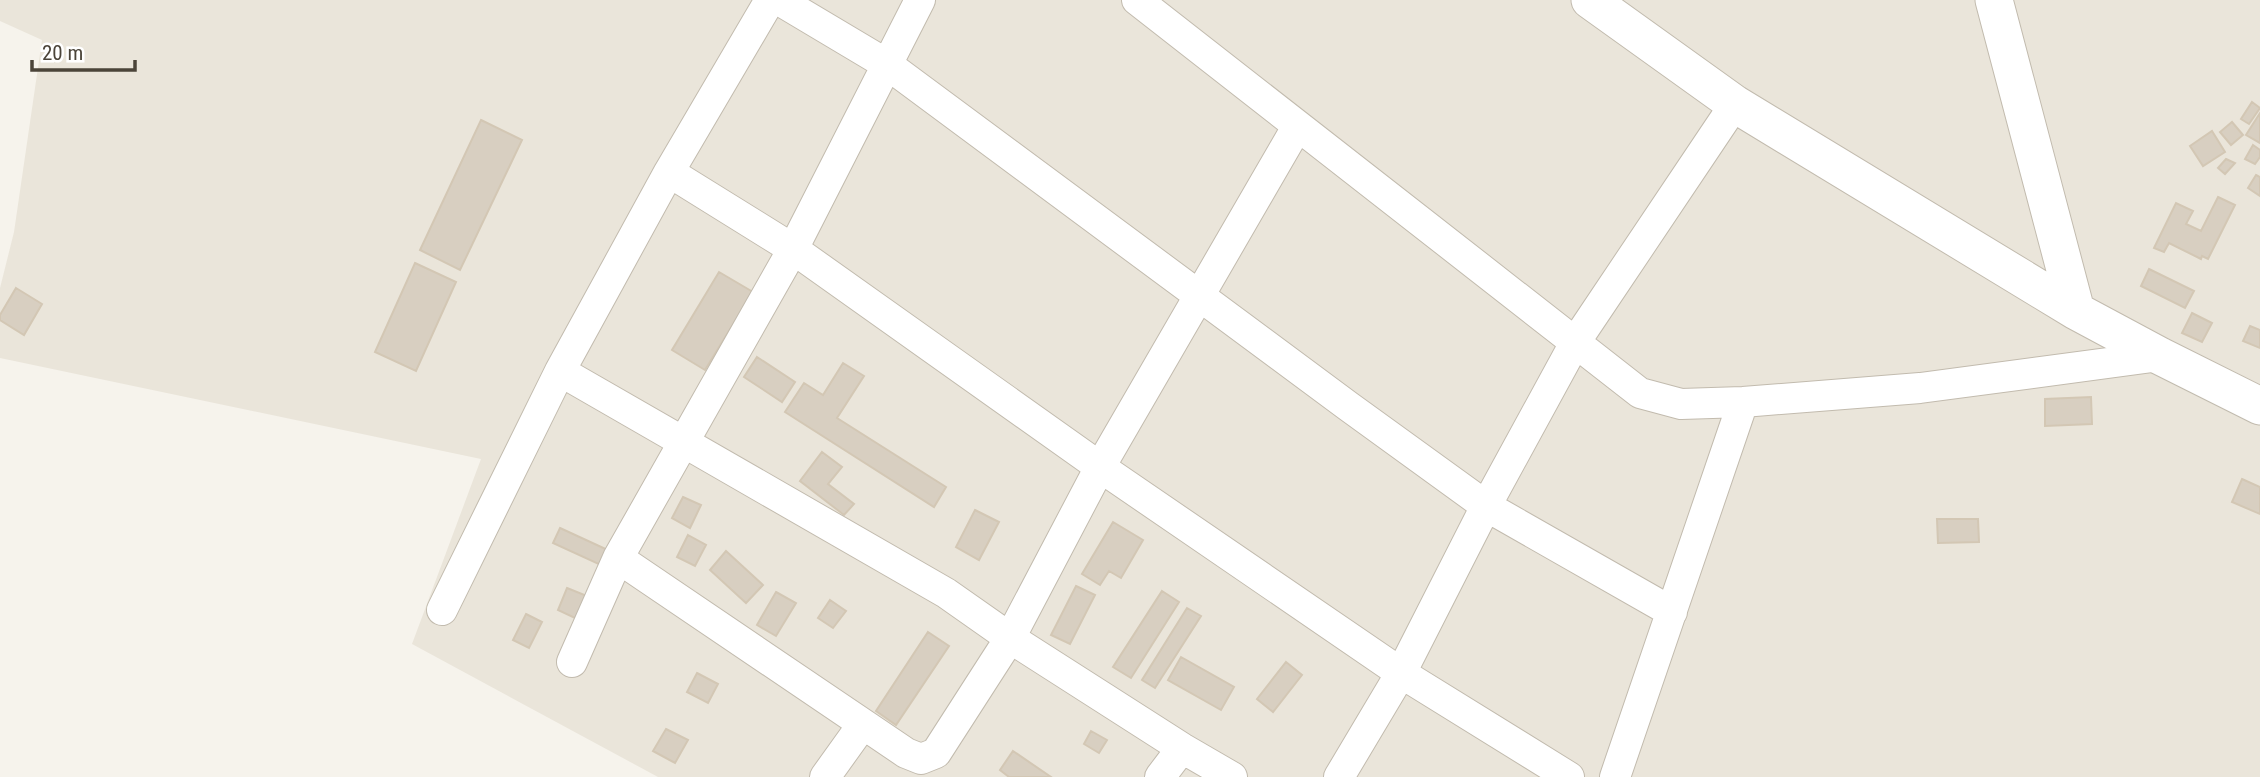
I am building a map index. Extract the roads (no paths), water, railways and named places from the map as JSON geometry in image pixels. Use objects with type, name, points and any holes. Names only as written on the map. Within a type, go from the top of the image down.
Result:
[{"type":"street","points":[[442,610],[560,371],[669,172],[770,0]]},
{"type":"street","points":[[779,0],[888,65],[1486,506],[1672,612]]},
{"type":"street","points":[[572,662],[618,558],[793,249],[920,0]]},
{"type":"street","points":[[1137,0],[1640,393],[1681,404],[1743,402],[1920,388],[2160,356]]},
{"type":"street","points":[[1590,0],[1735,104],[2077,311],[2260,406]]},
{"type":"street","points":[[1994,0],[2077,311]]},
{"type":"street","points":[[1339,777],[1401,673],[1486,506],[1576,341],[1735,104]]},
{"type":"street","points":[[618,558],[914,756],[922,759],[936,753],[1010,638],[1100,467],[1297,127]]},
{"type":"street","points":[[669,172],[793,249],[1100,467],[1401,673],[1569,777]]},
{"type":"street","points":[[560,371],[946,593],[1010,638],[1232,777]]},
{"type":"street","points":[[1615,777],[1743,402]]},
{"type":"street","points":[[825,777],[863,724]]},
{"type":"street","points":[[1160,777],[1182,748]]}]
